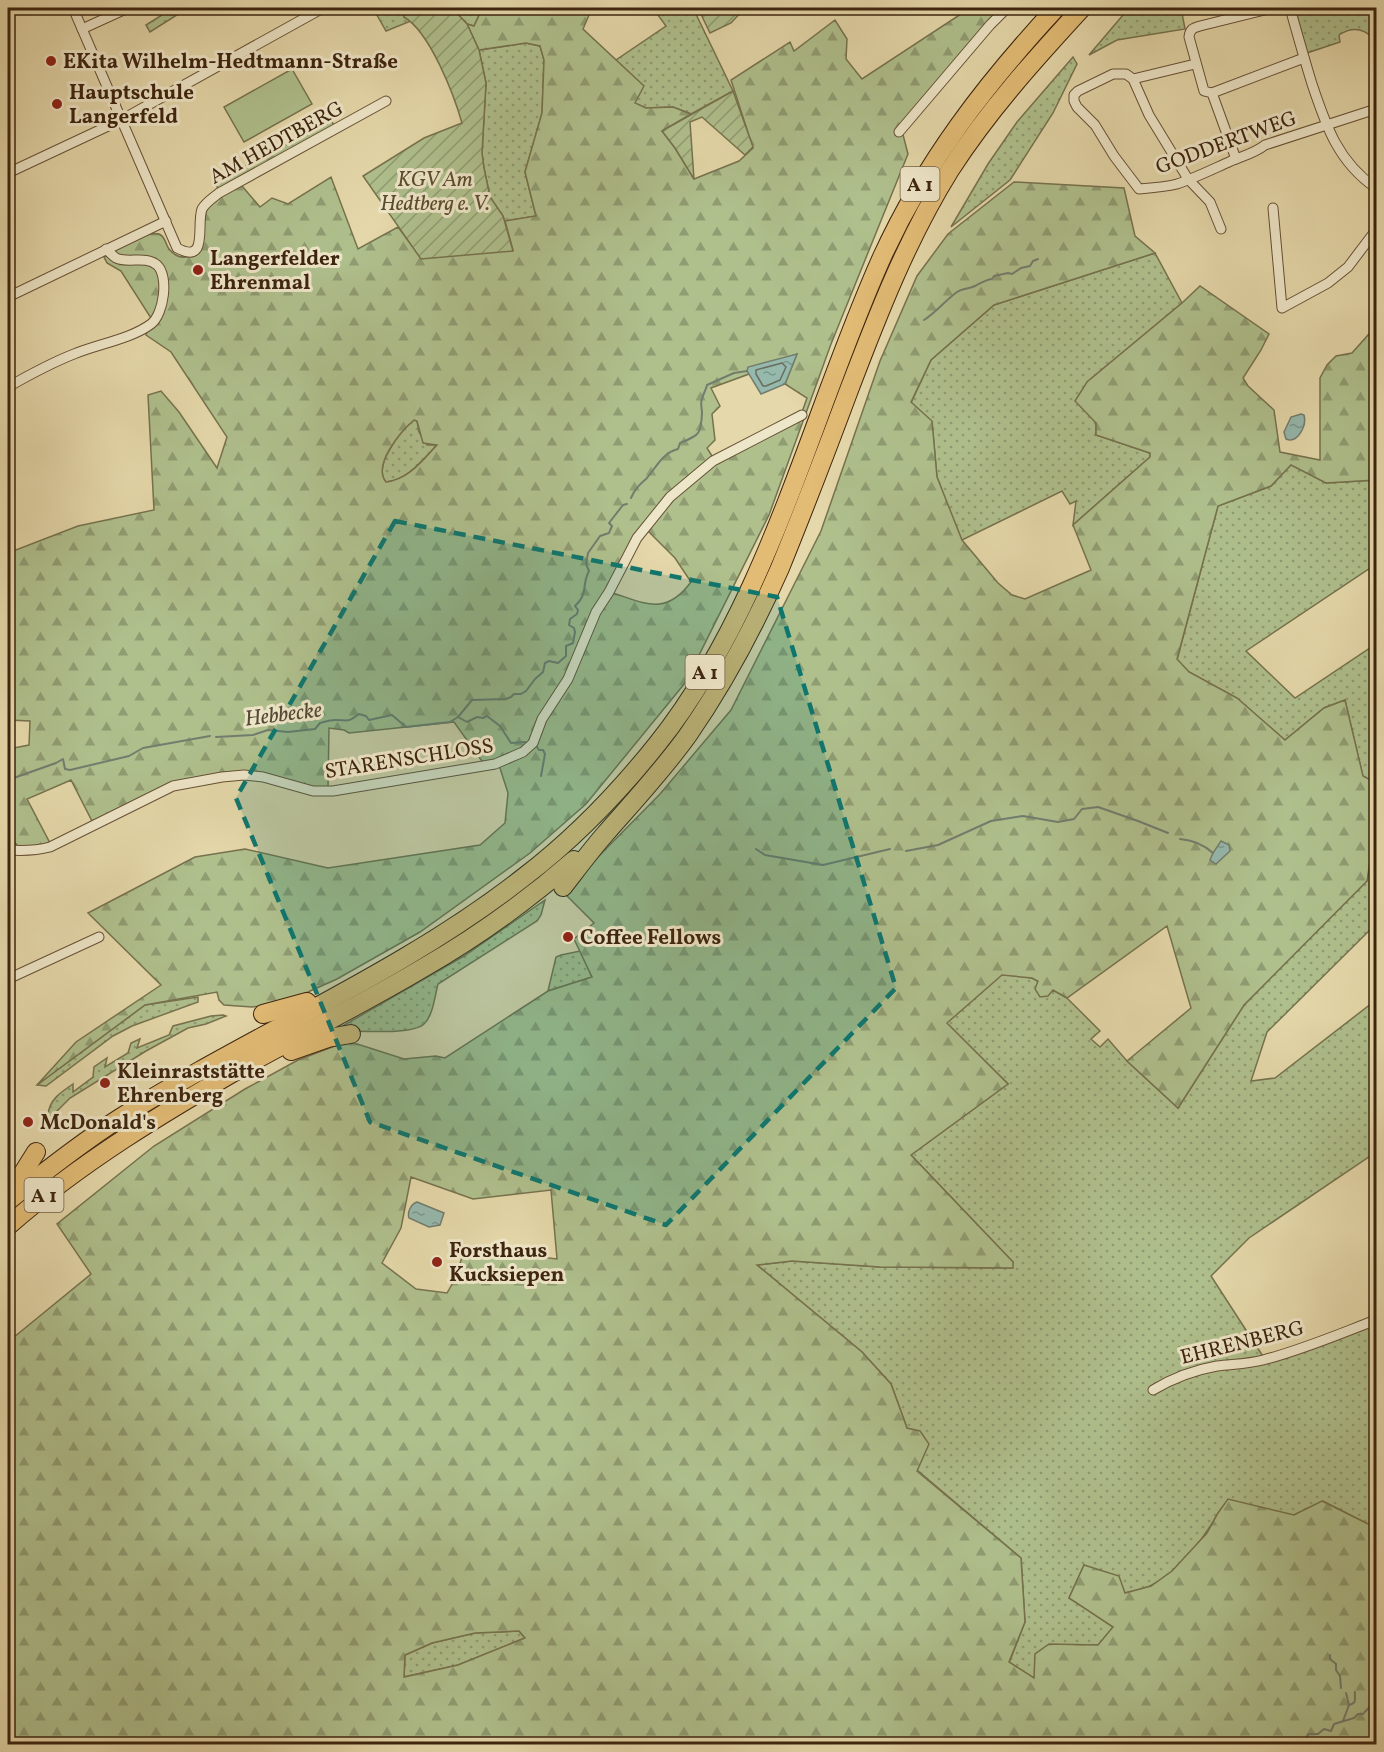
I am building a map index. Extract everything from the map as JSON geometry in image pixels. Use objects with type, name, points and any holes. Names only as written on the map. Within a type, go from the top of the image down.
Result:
[{"type":"highway","name":"A 1","points":[[8,1201],[68,1152],[118,1119],[206,1067],[393,964],[462,921],[519,881],[598,813],[660,740],[693,694],[730,628],[767,550],[809,420],[829,388],[855,321],[906,208],[957,126],[1022,44],[1056,8]]},
{"type":"highway","name":"A 1","points":[[8,1226],[42,1197],[143,1126],[249,1064],[423,969],[474,937],[521,904],[605,834],[639,796],[687,736],[712,699],[763,607],[849,392],[877,315],[914,234],[964,149],[1028,67],[1082,8]]},
{"type":"highway","points":[[563,887],[605,834]]},
{"type":"highway","points":[[263,1014],[335,996]]},
{"type":"highway","points":[[249,1064],[328,1038],[351,1034]]},
{"type":"highway","points":[[8,1189],[21,1176],[36,1152]]},
{"type":"street","points":[[8,297],[166,221],[73,8]]},
{"type":"street","points":[[81,28],[128,8]]},
{"type":"street","points":[[8,173],[121,120],[323,8]]},
{"type":"street","points":[[899,132],[990,24],[1007,8]]},
{"type":"street","points":[[1272,8],[1192,29],[1189,37],[1204,92],[1212,93],[1304,58]]},
{"type":"street","points":[[1290,8],[1325,125],[1351,166],[1377,188]]},
{"type":"street","points":[[1195,64],[1133,79],[1149,115],[1188,179],[1210,202],[1221,229]]},
{"type":"street","name":"GODDERTWEG","points":[[1133,79],[1126,74],[1113,74],[1078,91],[1074,95],[1074,101],[1095,125],[1114,156],[1139,189],[1161,188],[1188,179],[1258,151],[1265,145],[1377,109]]},
{"type":"street","points":[[1212,93],[1236,159]]},
{"type":"street","name":"AM HEDTBERG","points":[[166,221],[177,248],[185,253],[192,252],[200,242],[203,207],[219,193],[386,101]]},
{"type":"street","points":[[1273,208],[1282,308],[1328,283],[1348,267],[1377,230]]},
{"type":"street","points":[[8,387],[73,354],[137,332],[154,322],[160,312],[162,302],[164,284],[161,270],[152,261],[115,258],[106,249]]},
{"type":"street","name":"STARENSCHLOSS","points":[[8,850],[38,851],[50,847],[172,786],[244,775],[263,777],[313,790],[333,791],[495,764],[523,753],[533,743],[542,719],[568,679],[596,612],[637,538],[670,497],[713,461],[809,420]]},
{"type":"street","points":[[8,979],[99,937]]},
{"type":"street","name":"EHRENBERG","points":[[1153,1390],[1169,1380],[1199,1370],[1264,1360],[1377,1320]]},
{"type":"highlighted area","points":[[395,521],[777,597],[896,988],[666,1225],[370,1122],[236,798]]},
{"type":"green space","points":[[188,8],[150,32],[146,25],[162,15],[158,9]]},
{"type":"green space","points":[[373,8],[403,8],[404,17],[411,21],[386,31]]},
{"type":"green space","name":"KGV Am Hedtberg e. V.","points":[[403,8],[452,8],[467,24],[479,50],[486,83],[482,153],[484,168],[490,197],[503,216],[513,251],[421,259],[363,176],[424,138],[462,123],[440,65],[423,36],[404,17]]},
{"type":"green space","points":[[452,8],[482,9],[474,26],[467,24]]},
{"type":"green space","points":[[532,8],[592,8],[583,29],[644,86],[635,103],[646,108],[673,107],[691,114],[662,131],[694,179],[739,161],[753,148],[731,80],[790,42],[794,51],[835,20],[847,39],[846,59],[862,79],[970,8],[1001,8],[901,127],[908,154],[831,344],[769,515],[685,683],[586,804],[530,853],[420,932],[337,979],[299,996],[270,1005],[252,1007],[224,1005],[219,1000],[217,992],[145,1005],[37,1085],[76,1042],[161,985],[88,913],[195,857],[245,849],[328,868],[480,845],[505,823],[508,793],[499,765],[484,764],[454,722],[349,733],[329,728],[328,788],[314,787],[270,775],[207,776],[92,821],[71,780],[27,799],[50,843],[41,846],[18,846],[9,836],[8,830],[8,749],[29,745],[30,721],[8,720],[8,553],[78,526],[154,510],[148,395],[161,391],[179,412],[217,468],[227,437],[171,352],[146,335],[151,318],[121,271],[107,263],[104,257],[131,241],[154,234],[163,237],[169,249],[179,257],[194,254],[198,251],[203,215],[210,203],[222,196],[215,183],[323,122],[320,113],[327,110],[334,126],[239,180],[260,207],[272,198],[288,204],[331,177],[358,249],[398,227],[421,258],[513,250],[505,221],[536,216],[525,172],[542,113],[544,60],[540,46],[526,43],[479,50],[467,24],[474,26],[482,9],[491,12],[504,9],[519,13]],"holes":[[[797,354],[785,384],[807,398],[801,415],[715,461],[707,448],[715,440],[712,414],[720,406],[711,388],[749,374],[747,371]],[[414,420],[417,421],[423,443],[437,445],[408,474],[386,482],[383,475],[385,458]],[[645,528],[675,558],[691,582],[672,600],[663,603],[644,603],[610,592]]]},
{"type":"green space","points":[[653,8],[693,8],[733,91],[691,114],[673,107],[646,108],[634,103],[616,60],[666,26]]},
{"type":"green space","points":[[698,8],[745,8],[731,23],[710,33]]},
{"type":"green space","points":[[1129,8],[1181,8],[1185,29],[1117,40],[1089,55]]},
{"type":"green space","points":[[1295,8],[1376,8],[1376,37],[1352,30],[1339,35],[1340,42],[1307,53]]},
{"type":"green space","points":[[526,43],[540,46],[544,60],[542,113],[525,172],[536,216],[505,221],[490,197],[484,168],[482,153],[486,83],[479,50]]},
{"type":"green space","points":[[1073,57],[1077,64],[1053,113],[1010,180],[951,227],[988,164],[1017,122]]},
{"type":"green space","points":[[292,69],[312,104],[244,142],[224,107]]},
{"type":"green space","points":[[733,91],[753,147],[745,155],[702,117],[690,122],[694,179],[662,131]]},
{"type":"green space","points":[[1014,182],[1124,188],[1135,236],[1155,253],[994,305],[931,360],[911,402],[932,421],[937,477],[962,540],[998,583],[1012,595],[1025,599],[1091,570],[1073,525],[1150,457],[1150,453],[1096,435],[1096,423],[1075,401],[1087,382],[1200,286],[1269,334],[1243,378],[1248,386],[1274,410],[1280,452],[1320,460],[1320,378],[1327,365],[1336,356],[1352,353],[1376,326],[1376,480],[1326,483],[1291,465],[1271,486],[1218,506],[1177,659],[1189,672],[1237,698],[1285,740],[1324,708],[1345,700],[1363,776],[1376,783],[1376,833],[1367,881],[1244,1005],[1178,1108],[1127,1061],[1191,1008],[1167,926],[1067,998],[1053,990],[1048,996],[1040,997],[1035,989],[1038,981],[1032,978],[1002,975],[947,1023],[1008,1084],[911,1155],[1013,1262],[1013,1268],[880,1267],[792,1261],[757,1265],[862,1352],[891,1384],[907,1428],[920,1431],[929,1444],[917,1471],[1021,1558],[1025,1622],[1009,1662],[1034,1678],[1035,1654],[1049,1644],[1098,1645],[1113,1627],[1069,1598],[1084,1565],[1119,1576],[1125,1593],[1151,1586],[1172,1571],[1207,1533],[1228,1499],[1294,1515],[1322,1501],[1376,1528],[1376,1744],[8,1744],[8,1342],[91,1274],[57,1224],[154,1146],[245,1089],[298,1060],[348,1041],[404,1059],[436,1056],[445,1058],[548,991],[592,977],[574,939],[594,923],[565,894],[660,794],[731,710],[821,531],[880,361],[917,276],[948,234]],"holes":[[[411,1177],[473,1199],[551,1190],[557,1259],[465,1248],[455,1279],[447,1293],[416,1289],[382,1263],[401,1228]],[[519,1631],[525,1638],[458,1665],[404,1677],[405,1655],[432,1643],[475,1633]]]},
{"type":"green space","points":[[1155,253],[1182,303],[1087,382],[1096,424],[1096,435],[1150,453],[1150,457],[1073,525],[1076,501],[1070,504],[1062,491],[960,541],[937,477],[932,422],[911,403],[931,360],[994,305]]},
{"type":"green space","points":[[414,420],[417,421],[419,432],[427,445],[437,445],[408,473],[386,482],[383,475],[385,458],[402,432]]},
{"type":"green space","points":[[1291,464],[1326,483],[1376,480],[1376,564],[1246,651],[1295,698],[1376,644],[1376,783],[1363,777],[1345,700],[1324,708],[1285,740],[1237,698],[1189,672],[1177,660],[1218,506],[1271,486]]},
{"type":"green space","points":[[1376,833],[1376,924],[1267,1032],[1251,1081],[1275,1078],[1376,1000],[1376,1152],[1249,1238],[1211,1276],[1266,1361],[1376,1324],[1376,1528],[1323,1501],[1294,1515],[1218,1513],[1198,1544],[1181,1563],[1172,1572],[1146,1588],[1125,1593],[1084,1565],[1069,1598],[1114,1626],[1099,1645],[1049,1645],[1034,1679],[1009,1663],[1025,1622],[1021,1558],[917,1470],[907,1428],[891,1384],[862,1352],[757,1265],[792,1261],[880,1267],[1012,1268],[1013,1262],[911,1155],[1008,1084],[946,1023],[1002,974],[1032,978],[1067,998],[1100,1031],[1091,1039],[1100,1047],[1108,1039],[1127,1061],[1178,1108],[1244,1005],[1367,881]]},
{"type":"green space","points":[[545,900],[537,921],[438,984],[432,1011],[424,1024],[417,1028],[395,1031],[334,1031],[464,956]]},
{"type":"green space","points":[[580,951],[592,977],[548,991],[556,957]]},
{"type":"green space","points":[[198,997],[198,1002],[132,1026],[113,1036],[46,1086],[37,1085],[145,1005]]},
{"type":"green space","points":[[226,1016],[188,1028],[146,1051],[70,1098],[51,1117],[48,1115],[53,1101],[60,1093],[73,1084],[73,1092],[93,1077],[94,1067],[107,1058],[105,1067],[128,1053],[131,1043],[140,1039],[137,1048],[169,1035],[173,1026]]},
{"type":"green space","points":[[519,1631],[525,1638],[458,1665],[404,1677],[405,1655],[432,1643],[475,1633]]},
{"type":"water","points":[[797,354],[785,384],[761,394],[747,371],[748,367]]},
{"type":"water","points":[[1301,414],[1305,419],[1301,433],[1294,439],[1286,439],[1284,432],[1291,417]]},
{"type":"water","points":[[1221,841],[1229,845],[1230,851],[1216,864],[1210,860]]},
{"type":"water","points":[[417,1202],[444,1213],[440,1225],[429,1227],[409,1218],[410,1208]]},
{"type":"waterway","points":[[924,320],[959,291],[992,279],[994,276],[1012,274],[1021,268],[1030,266],[1038,259]]},
{"type":"waterway","name":"Hebbecke","points":[[631,498],[637,487],[663,457],[678,449],[680,443],[698,433],[702,420],[701,401],[707,385],[734,373],[747,371]]},
{"type":"waterway","name":"Hebbecke","points":[[216,737],[253,735],[268,730],[288,732],[315,729],[320,723],[348,720],[359,714],[366,716],[369,720],[392,715],[406,727],[450,722],[458,717],[472,700],[506,699],[514,694],[521,694],[543,672],[545,663],[549,661],[558,663],[566,656],[566,646],[573,643],[575,632],[574,628],[569,625],[570,619],[577,614],[578,610],[575,606],[582,597],[589,571],[586,564],[588,553],[600,536],[609,533],[612,526],[609,523],[623,505],[627,504]]},
{"type":"waterway","points":[[458,717],[467,722],[477,717],[487,716],[500,726],[511,743],[525,742]]},
{"type":"waterway","name":"Hebbecke","points":[[8,780],[63,759],[65,769],[70,770],[129,756],[143,748],[210,736]]},
{"type":"waterway","points":[[537,747],[545,754],[541,776]]},
{"type":"waterway","points":[[906,851],[938,845],[991,821],[1023,816],[1058,822],[1074,819],[1082,809],[1098,807],[1168,833]]},
{"type":"waterway","points":[[1180,839],[1198,843],[1213,853]]},
{"type":"waterway","points":[[756,849],[765,855],[823,865],[890,849]]},
{"type":"waterway","points":[[1330,1655],[1330,1659],[1336,1664],[1341,1688]]},
{"type":"waterway","points":[[1349,1705],[1355,1702],[1355,1692]]},
{"type":"waterway","points":[[1343,1721],[1349,1705],[1346,1693]]},
{"type":"waterway","points":[[1293,1744],[1301,1743],[1309,1734],[1318,1734],[1324,1729],[1331,1731],[1334,1724],[1363,1714],[1376,1700]]},
{"type":"place","name":"EKita Wilhelm-Hedtmann-Straße","points":[[51,61]]},
{"type":"place","name":"Hauptschule Langerfeld","points":[[57,104]]},
{"type":"place","name":"Langerfelder Ehrenmal","points":[[198,270]]},
{"type":"place","name":"Coffee Fellows","points":[[568,937]]},
{"type":"place","name":"Kleinraststätte Ehrenberg","points":[[105,1083]]},
{"type":"place","name":"McDonald's","points":[[28,1122]]},
{"type":"place","name":"Forsthaus Kucksiepen","points":[[437,1262]]}]
